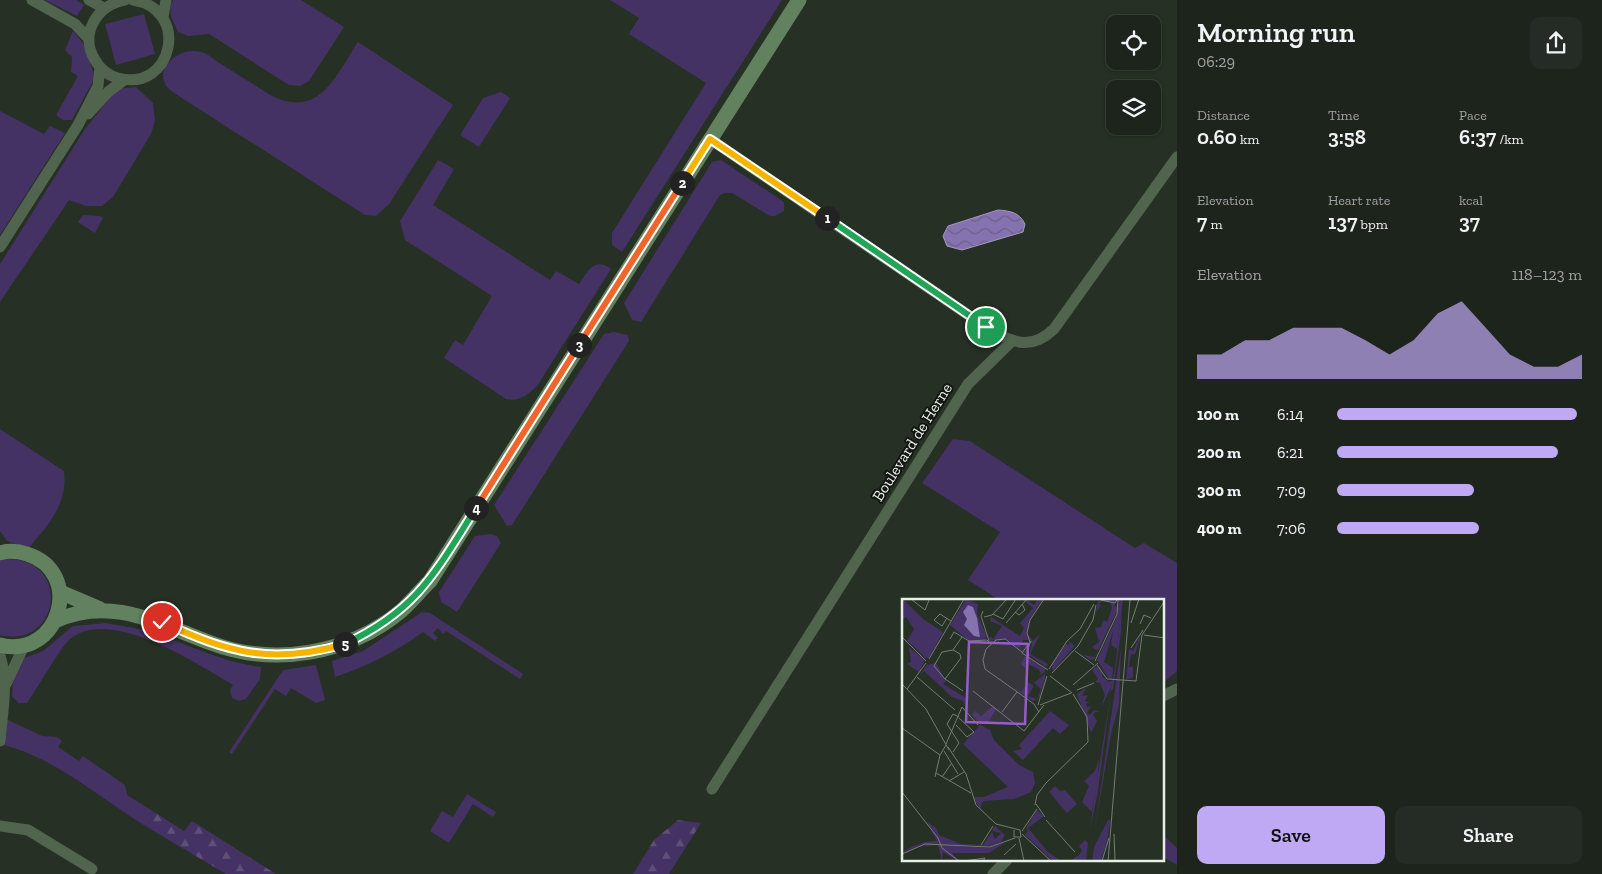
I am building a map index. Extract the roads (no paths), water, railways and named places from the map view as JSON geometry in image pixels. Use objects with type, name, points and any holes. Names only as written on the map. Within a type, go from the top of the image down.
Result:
[{"type":"street","points":[[32,0],[74,24],[89,39]]},
{"type":"street","points":[[89,0],[104,8]]},
{"type":"street","points":[[125,0],[115,2],[104,8],[91,28],[89,39],[92,54],[100,68],[115,78],[124,80],[147,76],[158,68],[166,57],[169,36],[163,17],[154,8],[140,0]]},
{"type":"street","points":[[163,17],[166,0]]},
{"type":"street","points":[[60,592],[106,610],[162,622],[232,650],[254,654],[290,655],[322,651],[346,644],[384,623],[401,611],[430,581],[800,0]]},
{"type":"street","points":[[0,247],[78,125],[98,86],[100,68]]},
{"type":"street","points":[[78,125],[108,92],[124,80]]},
{"type":"street","points":[[710,139],[979,323],[1013,340],[1035,342],[1043,340],[1054,329],[1177,157]]},
{"type":"street","name":"Boulevard de Herne","points":[[712,789],[968,384],[1013,340]]},
{"type":"street","points":[[0,645],[24,646],[40,638],[55,621],[60,607],[60,592],[50,570],[42,561],[22,552],[2,549]]},
{"type":"street","points":[[55,621],[77,613],[106,610]]},
{"type":"street","points":[[5,688],[24,646]]},
{"type":"street","points":[[0,656],[3,665],[5,688],[0,741]]},
{"type":"street","points":[[1164,696],[1177,689]]},
{"type":"street","points":[[0,826],[28,830],[92,869]]},
{"type":"street","points":[[993,874],[1005,862]]},
{"type":"water","points":[[998,210],[1010,212],[1020,217],[1025,224],[1023,232],[962,250],[947,246],[943,236],[948,226]]}]
